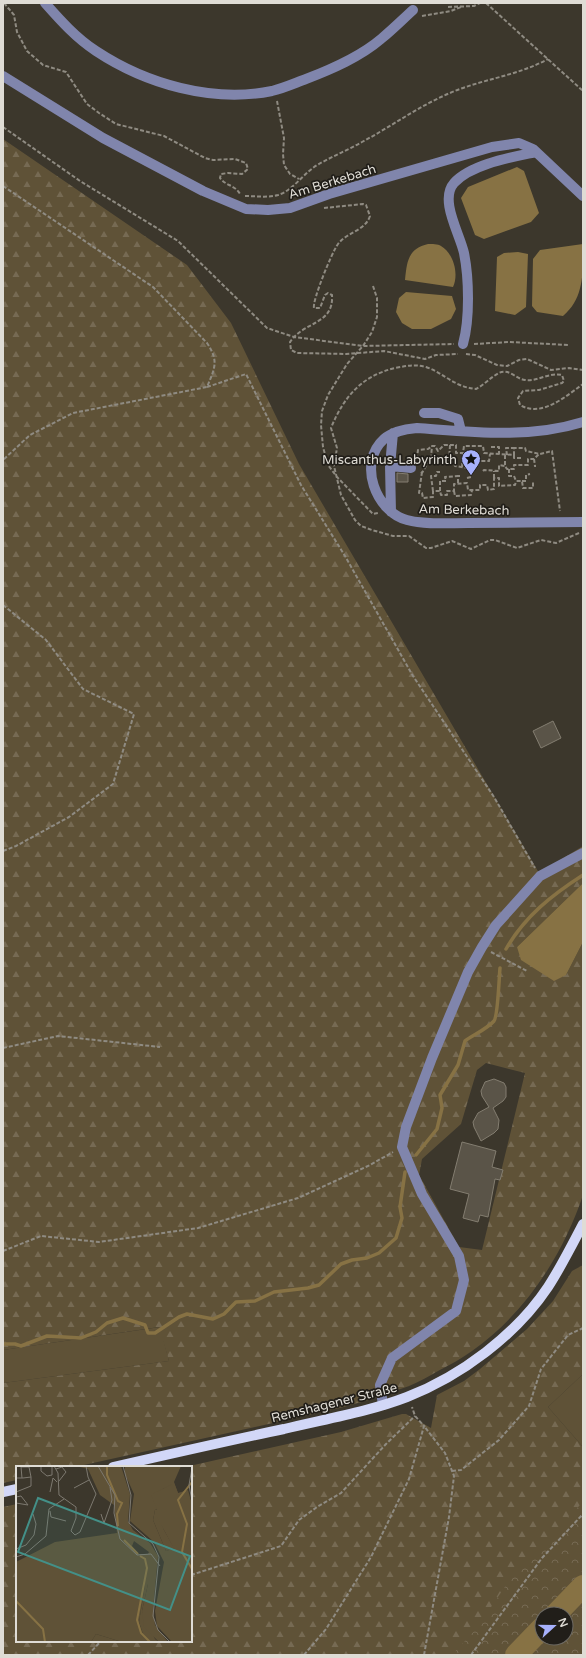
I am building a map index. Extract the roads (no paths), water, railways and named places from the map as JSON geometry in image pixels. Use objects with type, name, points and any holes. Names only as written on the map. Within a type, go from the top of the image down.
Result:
[{"type":"main road","name":"Remshagener Straße","points":[[118,1466],[352,1414],[408,1397],[464,1366],[494,1345],[525,1317],[547,1288],[568,1255],[583,1224]]},
{"type":"main road","points":[[3,1492],[16,1489]]},
{"type":"lane","points":[[45,3],[67,27],[95,50],[143,75],[181,89],[219,94],[248,94],[273,91],[326,72],[357,56],[381,40],[416,13]]},
{"type":"lane","name":"Am Berkebach","points":[[3,76],[103,138],[202,191],[246,209],[268,210],[290,208],[329,194],[492,147],[519,143],[536,152],[583,196]]},
{"type":"lane","points":[[463,344],[468,326],[464,253],[451,215],[449,195],[453,184],[467,173],[507,158],[536,152]]},
{"type":"lane","points":[[424,413],[453,416],[458,419],[461,431]]},
{"type":"lane","points":[[391,512],[390,466],[393,433],[417,428],[512,434],[535,432],[583,422]]},
{"type":"lane","name":"Am Berkebach","points":[[393,433],[383,440],[377,448],[371,464],[373,486],[391,512],[401,518],[409,521],[429,523],[583,522]]},
{"type":"lane","points":[[390,466],[411,468]]},
{"type":"lane","points":[[383,1405],[380,1385],[392,1358],[456,1311],[464,1280],[459,1256],[422,1194],[402,1148],[406,1127],[432,1058],[468,972],[496,925],[540,876],[583,854]]},
{"type":"waterway","points":[[506,949],[513,937],[540,907],[583,875]]},
{"type":"waterway","points":[[416,1155],[437,1129],[442,1108],[440,1095],[458,1065],[465,1041],[488,1027],[494,1021],[500,968]]},
{"type":"waterway","points":[[3,1344],[15,1344],[21,1346],[47,1336],[81,1338],[96,1332],[107,1323],[123,1318],[145,1325],[148,1333],[155,1333],[179,1317],[187,1314],[213,1319],[224,1314],[236,1302],[255,1301],[274,1292],[308,1288],[319,1285],[341,1264],[352,1260],[367,1258],[379,1253],[396,1238],[402,1218],[400,1207],[405,1172]]},
{"type":"waterway","points":[[564,1606],[583,1586]]},
{"type":"waterway","points":[[516,1655],[534,1636]]},
{"type":"place","name":"Miscanthus-Labyrinth","points":[[471,476]]}]
